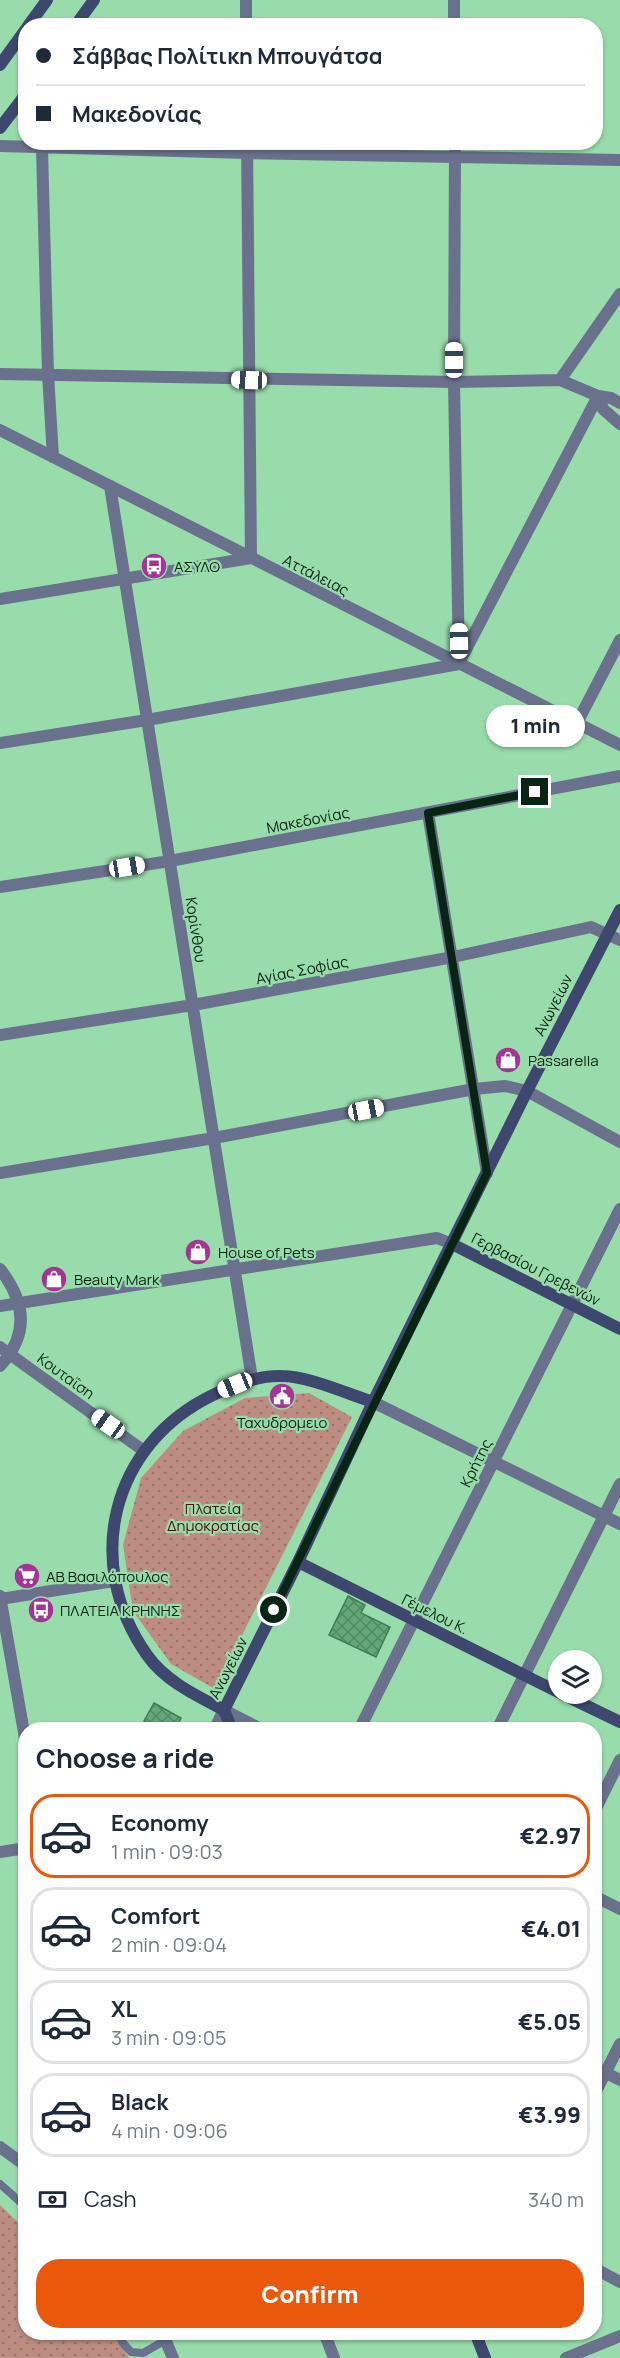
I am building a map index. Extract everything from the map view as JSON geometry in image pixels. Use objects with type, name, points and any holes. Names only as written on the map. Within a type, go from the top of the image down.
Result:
[{"type":"main road","points":[[34,18],[47,0]]},
{"type":"main road","points":[[81,18],[94,0]]},
{"type":"main road","points":[[0,65],[18,40]]},
{"type":"main road","points":[[0,128],[18,104]]},
{"type":"main road","name":"Ανωγείων","points":[[224,1710],[527,1091],[620,910]]},
{"type":"main road","name":"Γερβασίου Γρεβενών","points":[[452,1244],[620,1329]]},
{"type":"main road","points":[[229,1722],[224,1710],[177,1684],[147,1656],[129,1624],[114,1581],[112,1542],[116,1508],[126,1483],[144,1450],[189,1406],[252,1379],[284,1376],[319,1384],[374,1402]]},
{"type":"main road","name":"Γέμελου Κ.","points":[[298,1562],[548,1687]]},
{"type":"main road","name":"Γέμελου Κ.","points":[[583,1704],[620,1722]]},
{"type":"main road","points":[[478,2340],[485,2358]]},
{"type":"street","points":[[246,0],[246,18]]},
{"type":"street","points":[[454,0],[454,18]]},
{"type":"street","points":[[0,146],[18,147]]},
{"type":"street","points":[[42,150],[48,374],[53,457]]},
{"type":"street","points":[[0,599],[251,558],[247,150]]},
{"type":"street","points":[[293,150],[455,157],[620,160]]},
{"type":"street","points":[[455,150],[454,382],[459,664]]},
{"type":"street","points":[[560,380],[620,294]]},
{"type":"street","points":[[0,374],[249,380],[454,382],[560,380],[620,403]]},
{"type":"street","points":[[459,664],[598,396]]},
{"type":"street","points":[[598,396],[603,409],[620,424]]},
{"type":"street","name":"Αττάλειας","points":[[0,430],[620,745]]},
{"type":"street","name":"Κορίνθου","points":[[110,486],[252,1379]]},
{"type":"street","points":[[577,723],[620,640]]},
{"type":"street","points":[[0,743],[147,720],[459,664]]},
{"type":"street","name":"Μακεδονίας","points":[[0,887],[170,861],[620,776]]},
{"type":"street","points":[[428,813],[487,1173]]},
{"type":"street","name":"Αγίας Σοφίας","points":[[0,1035],[193,1005],[453,957],[591,927],[607,933]]},
{"type":"street","points":[[607,933],[620,940]]},
{"type":"street","points":[[0,1173],[214,1138],[474,1089],[505,1086],[527,1091],[620,1142]]},
{"type":"street","name":"Κρήτης","points":[[363,1722],[620,1209]]},
{"type":"street","name":"Γερβασίου Γρεβενών","points":[[235,1270],[437,1239],[452,1244]]},
{"type":"street","points":[[0,1269],[13,1286],[20,1303],[20,1332],[11,1355],[0,1366]]},
{"type":"street","points":[[0,1306],[235,1270]]},
{"type":"street","name":"Κουταΐση","points":[[0,1347],[144,1450]]},
{"type":"street","points":[[374,1402],[620,1524]]},
{"type":"street","points":[[501,1722],[620,1484]]},
{"type":"street","points":[[22,1722],[0,1598],[114,1581]]},
{"type":"street","points":[[224,1710],[247,1722]]},
{"type":"street","name":"Ανωγείων","points":[[218,1722],[224,1710]]},
{"type":"street","points":[[602,1796],[620,1761]]},
{"type":"street","points":[[0,1852],[18,1849]]},
{"type":"street","points":[[602,1900],[620,1909]]},
{"type":"street","points":[[602,2067],[620,2044]]},
{"type":"street","points":[[602,2071],[620,2080]]},
{"type":"street","points":[[0,2147],[18,2156]]},
{"type":"street","points":[[602,2272],[620,2282]]},
{"type":"street","points":[[566,2358],[620,2336]]},
{"type":"street","points":[[169,2340],[172,2358]]},
{"type":"street","points":[[327,2340],[334,2358]]},
{"type":"lane","points":[[0,2184],[18,2200]]},
{"type":"lane","points":[[121,2340],[131,2352],[143,2353],[161,2340]]},
{"type":"green space","name":"Πλατεία Δημοκρατίας","points":[[309,1393],[352,1417],[215,1689],[171,1664],[133,1611],[123,1545],[141,1478],[183,1431],[245,1398]]},
{"type":"green space","points":[[0,2205],[18,2222],[18,2340],[117,2340],[129,2358],[0,2358]]},
{"type":"building","points":[[348,1596],[365,1605],[361,1613],[390,1627],[376,1657],[329,1635]]},
{"type":"building","points":[[154,1703],[181,1718],[179,1722],[144,1721]]},
{"type":"place","name":"ΑΣΥΛΟ","points":[[154,566]]},
{"type":"place","name":"Passarella","points":[[508,1060]]},
{"type":"place","name":"House of Pets","points":[[198,1252]]},
{"type":"place","name":"Beauty Mark","points":[[54,1279]]},
{"type":"place","name":"Ταχυδρομειο","points":[[282,1396]]},
{"type":"place","name":"ΑΒ Βασιλόπουλος","points":[[27,1576]]},
{"type":"place","name":"ΠΛΑΤΕΙΑ ΚΡΗΝΗΣ","points":[[41,1610]]},
{"type":"route","points":[[274,1610],[487,1173],[428,813],[535,792]]}]
